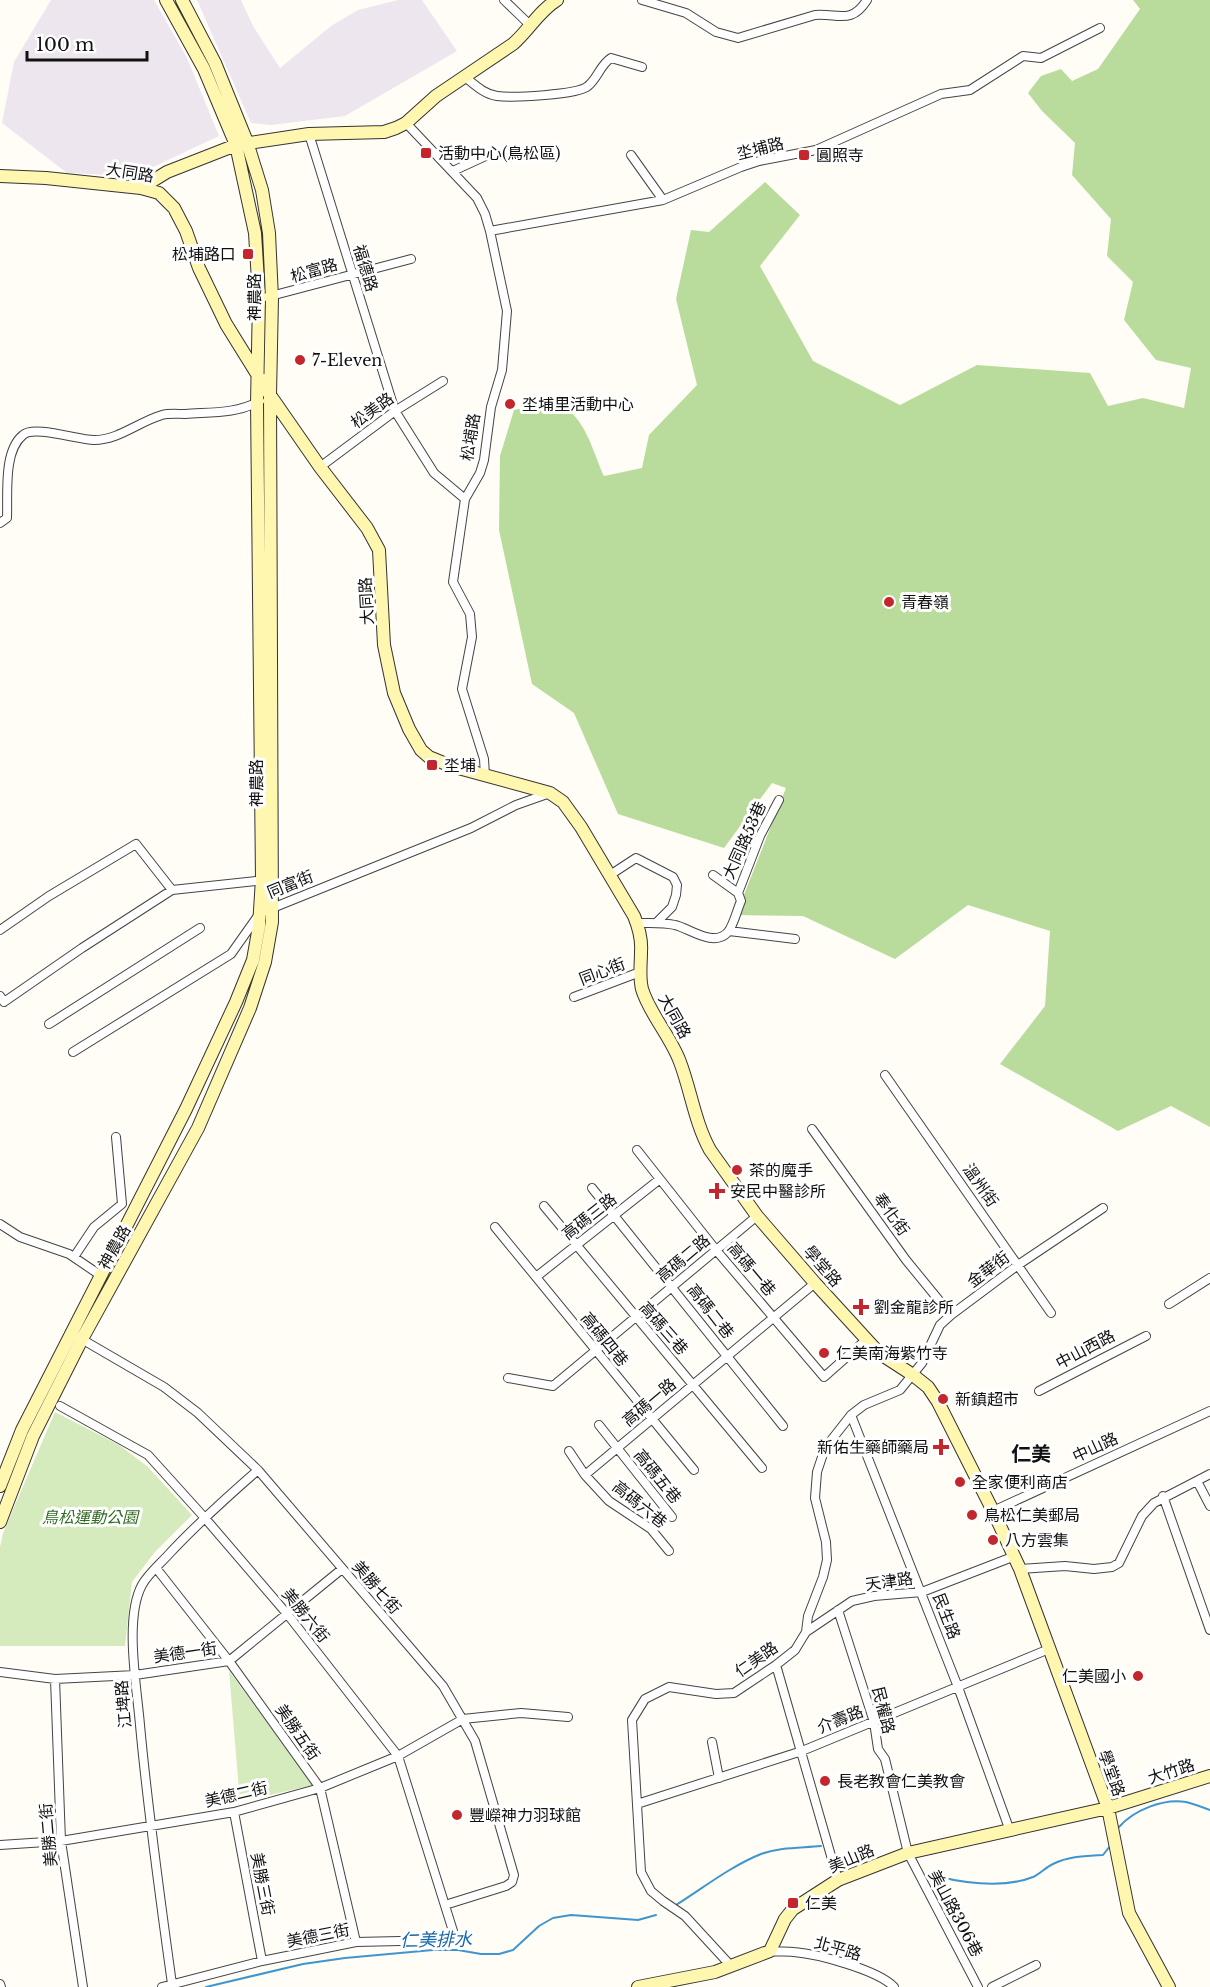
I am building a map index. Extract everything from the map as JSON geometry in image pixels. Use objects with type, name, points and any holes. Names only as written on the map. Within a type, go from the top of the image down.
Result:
[{"type":"street","name":"神農路","points":[[166,0],[241,143]]},
{"type":"street","name":"神農路","points":[[0,1486],[22,1430],[186,1109],[236,1002],[253,960],[268,880],[270,395],[266,297],[241,143],[216,63],[182,0]]},
{"type":"street","points":[[504,0],[531,26]]},
{"type":"street","points":[[141,188],[167,172],[241,143],[309,134],[384,132],[406,123],[436,96],[513,44],[544,10],[557,0]]},
{"type":"street","points":[[642,0],[686,14],[716,32],[738,38],[815,15],[839,17],[850,15],[860,10],[867,0]]},
{"type":"street","name":"坔埔路","points":[[490,231],[663,200],[759,161],[816,150],[941,94],[970,90],[1023,56],[1041,58],[1100,28]]},
{"type":"street","points":[[465,77],[484,92],[496,96],[531,96],[582,90],[589,86],[604,63],[611,58],[642,67]]},
{"type":"street","name":"松埔路","points":[[406,123],[477,198],[490,231],[507,311],[502,370],[491,407],[482,467],[465,500],[453,582],[470,614],[472,637],[462,689],[484,759],[485,776]]},
{"type":"street","name":"福德路","points":[[309,134],[394,411],[434,473],[465,500]]},
{"type":"street","points":[[453,171],[492,153]]},
{"type":"street","points":[[631,155],[663,200]]},
{"type":"street","name":"大同路","points":[[0,176],[45,178],[141,188],[159,193],[174,208],[226,324],[270,395],[320,467],[367,528],[379,550],[384,645],[394,693],[409,729],[421,750],[429,757],[485,776],[550,793],[562,802],[581,827],[627,902],[637,923],[642,950],[641,987],[671,1042],[690,1092]]},
{"type":"street","name":"松富路","points":[[266,297],[411,259]]},
{"type":"street","name":"神農路","points":[[0,1522],[33,1436],[82,1339],[198,1128],[250,1008],[265,962],[273,907],[268,880],[257,373],[266,297]]},
{"type":"street","name":"松美路","points":[[320,467],[394,411],[443,381]]},
{"type":"street","points":[[0,523],[6,518],[8,461],[22,435],[27,432],[38,431],[94,440],[116,437],[142,422],[165,414],[235,411],[257,403],[270,395]]},
{"type":"street","name":"同富街","points":[[73,1052],[231,954],[260,913],[471,828],[516,806],[550,793]]},
{"type":"street","name":"大同路53巷","points":[[738,893],[760,836],[778,800]]},
{"type":"street","points":[[0,930],[48,896],[136,844],[172,891]]},
{"type":"street","points":[[610,875],[636,858],[673,876],[677,885],[672,907],[656,923]]},
{"type":"street","name":"大同路53巷","points":[[713,875],[738,893],[741,901],[729,931]]},
{"type":"street","points":[[0,996],[4,1002],[82,948],[172,891],[268,880]]},
{"type":"street","points":[[637,923],[676,925],[702,936],[716,937],[725,935],[729,931],[795,939]]},
{"type":"street","points":[[49,1024],[200,928]]},
{"type":"street","name":"同心街","points":[[574,997],[640,972]]},
{"type":"street","name":"溫州街","points":[[885,1075],[1051,1313]]},
{"type":"street","name":"學堂路","points":[[690,1092],[703,1138],[757,1216],[879,1353],[928,1387],[938,1402],[1015,1556],[1108,1808],[1129,1913],[1169,1987]]},
{"type":"street","name":"奉化街","points":[[812,1129],[906,1260],[951,1315]]},
{"type":"street","points":[[74,1257],[94,1227],[122,1204],[116,1137]]},
{"type":"street","name":"高碼一巷","points":[[638,1150],[716,1250],[824,1377],[867,1339]]},
{"type":"street","name":"高碼三路","points":[[536,1277],[660,1179]]},
{"type":"street","name":"高碼二巷","points":[[592,1188],[783,1426]]},
{"type":"street","name":"高碼三巷","points":[[544,1206],[762,1468]]},
{"type":"street","name":"金華街","points":[[913,1375],[922,1363],[940,1325],[951,1315],[1018,1265],[1103,1208]]},
{"type":"street","name":"高碼二路","points":[[508,1378],[553,1386],[757,1216]]},
{"type":"street","points":[[0,1224],[20,1237],[54,1247],[74,1257],[100,1275]]},
{"type":"street","name":"高碼四巷","points":[[495,1227],[595,1352],[694,1470]]},
{"type":"street","points":[[1169,1304],[1210,1278]]},
{"type":"street","name":"高碼一路","points":[[585,1475],[815,1283]]},
{"type":"street","name":"美勝七街","points":[[70,1333],[164,1387],[198,1413],[258,1470],[443,1686],[475,1741],[514,1875],[512,1882],[506,1886],[446,1905]]},
{"type":"street","name":"中山西路","points":[[1039,1391],[1146,1336]]},
{"type":"street","name":"仁美路","points":[[731,1966],[685,1916],[651,1891],[641,1872],[632,1720],[645,1699],[669,1687],[716,1694],[734,1693],[795,1650],[806,1632],[808,1616],[827,1560],[826,1542],[815,1498],[817,1472],[825,1448],[851,1415],[864,1406],[900,1390],[913,1375]]},
{"type":"street","name":"美勝六街","points":[[60,1406],[148,1455],[204,1516],[288,1615],[398,1756],[446,1905]]},
{"type":"street","name":"中山路","points":[[993,1511],[1210,1411]]},
{"type":"street","name":"民生路","points":[[851,1415],[922,1592],[1010,1831]]},
{"type":"street","name":"高碼五巷","points":[[599,1425],[672,1517]]},
{"type":"street","name":"高碼六巷","points":[[569,1451],[585,1475],[609,1501],[651,1529],[669,1551]]},
{"type":"street","name":"江埤路","points":[[172,1984],[150,1826],[135,1675],[133,1627],[136,1605],[140,1587],[156,1568],[204,1516],[258,1470]]},
{"type":"street","points":[[1020,1569],[1065,1566],[1094,1569],[1112,1567],[1119,1563],[1142,1516],[1154,1503],[1163,1496],[1210,1474]]},
{"type":"street","points":[[1197,1480],[1210,1506]]},
{"type":"street","points":[[1163,1496],[1210,1630]]},
{"type":"street","name":"天津路","points":[[806,1632],[852,1601],[874,1596],[922,1592],[1015,1556]]},
{"type":"street","name":"美勝五街","points":[[156,1568],[229,1661],[320,1788],[356,1942]]},
{"type":"street","name":"美德一街","points":[[0,1672],[55,1679],[135,1675],[229,1661],[342,1569]]},
{"type":"street","points":[[1200,1601],[1210,1596]]},
{"type":"street","name":"民權路","points":[[838,1610],[874,1722],[878,1749],[885,1759],[908,1853]]},
{"type":"street","name":"介壽路","points":[[637,1804],[802,1751],[1049,1649]]},
{"type":"street","points":[[776,1665],[838,1880]]},
{"type":"street","name":"美勝二街","points":[[55,1679],[62,1841],[83,1987]]},
{"type":"street","points":[[463,1719],[521,1713],[568,1717]]},
{"type":"street","name":"美德二街","points":[[0,1845],[62,1841],[234,1812],[320,1788],[398,1756],[463,1719]]},
{"type":"street","points":[[712,1742],[719,1778]]},
{"type":"street","name":"大竹路","points":[[1108,1808],[1210,1776]]},
{"type":"street","name":"美山路","points":[[770,1952],[785,1919],[793,1909],[838,1880],[908,1853],[1108,1808]]},
{"type":"street","name":"美勝三街","points":[[234,1812],[262,1961]]},
{"type":"street","name":"美山路306巷","points":[[908,1853],[978,1987]]},
{"type":"street","name":"美德三街","points":[[162,1987],[262,1961],[356,1942],[444,1940],[453,1931],[446,1905]]},
{"type":"street","points":[[638,1987],[699,1976],[770,1952]]},
{"type":"street","name":"北平路","points":[[770,1952],[795,1952],[846,1964],[888,1980],[894,1987]]},
{"type":"street","points":[[992,1987],[1036,1965]]},
{"type":"shaded area","points":[[51,0],[154,0],[187,58],[219,136],[134,176],[67,173],[2,123],[14,62]]},
{"type":"shaded area","points":[[197,0],[241,0],[253,26],[280,68],[331,26],[358,10],[398,0],[422,0],[457,51],[345,116],[271,125],[251,123]]},
{"type":"green space","points":[[1133,0],[1210,0],[1210,1127],[1171,1106],[1118,1131],[1000,1064],[1045,1006],[1050,931],[968,905],[895,959],[803,916],[736,915],[786,788],[772,783],[724,848],[618,814],[574,713],[532,684],[499,530],[500,456],[514,410],[546,403],[569,410],[584,429],[604,476],[642,468],[649,435],[697,385],[676,299],[691,230],[709,232],[765,182],[800,215],[760,266],[813,361],[900,405],[977,365],[1090,373],[1108,406],[1143,398],[1184,408],[1191,368],[1156,360],[1124,320],[1133,282],[1107,256],[1111,219],[1072,175],[1075,143],[1042,111],[1028,93],[1041,76],[1061,69],[1072,81],[1098,69],[1140,9]]},
{"type":"green space","name":"鳥松運動公園","points":[[55,1412],[119,1445],[148,1467],[192,1515],[154,1553],[132,1582],[125,1646],[0,1646],[0,1547],[3,1533]]},
{"type":"green space","points":[[229,1671],[313,1785],[240,1802]]},
{"type":"waterway","name":"仁美排水","points":[[1119,1827],[1133,1815],[1168,1802],[1186,1802],[1210,1810]]},
{"type":"waterway","name":"仁美排水","points":[[676,1905],[728,1871],[761,1854],[783,1849],[821,1846]]},
{"type":"waterway","name":"仁美排水","points":[[927,1873],[966,1882],[1008,1883],[1033,1877],[1050,1865],[1065,1859],[1103,1855],[1110,1846]]},
{"type":"waterway","name":"仁美排水","points":[[206,1987],[303,1964],[345,1958],[433,1950],[499,1954],[513,1950],[539,1926],[553,1918],[571,1915],[638,1920],[656,1915]]},
{"type":"place","name":"活動中心(鳥松區)","points":[[426,153]]},
{"type":"place","name":"圓照寺","points":[[804,155]]},
{"type":"place","name":"松埔路口","points":[[248,254]]},
{"type":"place","name":"7-Eleven","points":[[300,360]]},
{"type":"place","name":"坔埔里活動中心","points":[[510,404]]},
{"type":"place","name":"青春嶺","points":[[889,602]]},
{"type":"place","name":"坔埔","points":[[432,765]]},
{"type":"place","name":"茶的魔手","points":[[737,1170]]},
{"type":"place","name":"安民中醫診所","points":[[717,1191]]},
{"type":"place","name":"劉金龍診所","points":[[861,1307]]},
{"type":"place","name":"仁美南海紫竹寺","points":[[824,1353]]},
{"type":"place","name":"新鎮超市","points":[[943,1399]]},
{"type":"place","name":"新佑生藥師藥局","points":[[941,1447]]},
{"type":"place","name":"全家便利商店","points":[[960,1482]]},
{"type":"place","name":"鳥松仁美郵局","points":[[972,1515]]},
{"type":"place","name":"八方雲集","points":[[993,1540]]},
{"type":"place","name":"仁美國小","points":[[1138,1676]]},
{"type":"place","name":"長老教會仁美教會","points":[[825,1781]]},
{"type":"place","name":"豐嶸神力羽球館","points":[[457,1815]]},
{"type":"place","name":"仁美","points":[[793,1903]]},
{"type":"district","name":"仁美","points":[[1031,1454]]}]
